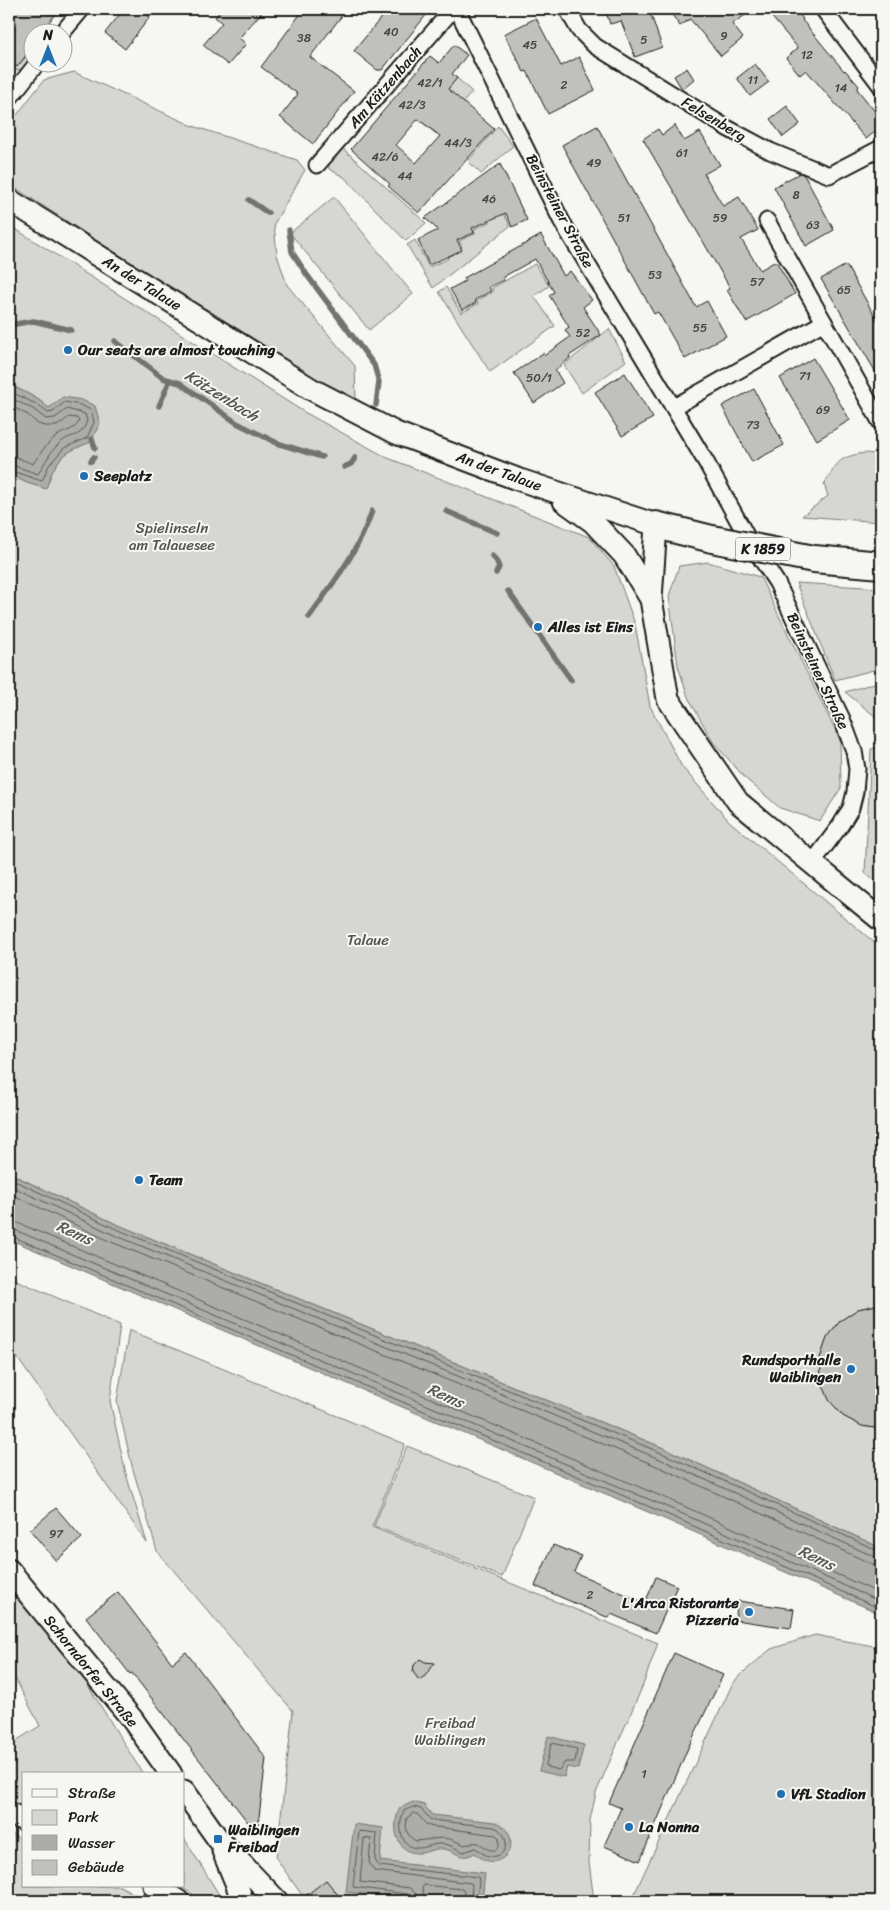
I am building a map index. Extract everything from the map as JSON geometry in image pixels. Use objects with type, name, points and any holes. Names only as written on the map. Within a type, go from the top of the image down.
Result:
[{"type":"highway","name":"K 1859","points":[[656,525],[712,539],[814,559],[881,565]]},
{"type":"street","points":[[71,22],[82,9]]},
{"type":"street","name":"Am Kätzenbach","points":[[316,165],[453,9]]},
{"type":"street","name":"Beinsteiner Straße","points":[[457,9],[562,222],[674,407],[747,537],[777,584],[842,719],[854,751],[857,769],[855,792],[851,808],[813,862]]},
{"type":"street","name":"Felsenberg","points":[[567,9],[579,30],[595,46],[716,122],[770,151],[829,175],[881,148]]},
{"type":"street","points":[[823,9],[881,86]]},
{"type":"street","points":[[9,98],[30,72]]},
{"type":"street","name":"An der Talaue","points":[[9,200],[311,388],[396,434],[656,525]]},
{"type":"street","points":[[767,221],[881,423]]},
{"type":"street","points":[[674,407],[824,322]]},
{"type":"street","points":[[546,488],[593,522],[624,555],[651,599]]},
{"type":"street","points":[[656,525],[651,599],[668,699],[738,802],[881,920]]},
{"type":"street","name":"Schorndorfer Straße","points":[[9,1570],[132,1719],[170,1772]]},
{"type":"street","points":[[185,1792],[218,1839],[277,1901]]},
{"type":"street","points":[[9,1813],[22,1819]]},
{"type":"street","points":[[218,1839],[242,1901]]},
{"type":"street","points":[[157,1888],[178,1901]]},
{"type":"green space","points":[[9,60],[17,67],[22,61],[22,69],[9,72]]},
{"type":"green space","points":[[74,72],[193,126],[297,160],[305,170],[274,224],[277,255],[287,285],[355,366],[356,401],[299,371],[9,184],[9,125],[44,80]]},
{"type":"green space","points":[[457,78],[472,92],[436,134],[421,121]]},
{"type":"green space","points":[[498,126],[513,146],[481,174],[468,161]]},
{"type":"green space","points":[[340,146],[426,223],[406,241],[344,177],[329,169],[328,161]]},
{"type":"green space","points":[[334,197],[413,294],[369,330],[290,233]]},
{"type":"green space","points":[[502,209],[510,226],[433,288],[407,245],[415,240],[429,267],[448,259],[446,254],[462,247],[459,241],[475,234],[474,229],[490,222],[488,216]]},
{"type":"green space","name":"Talaue","points":[[9,225],[304,412],[388,458],[589,537],[614,566],[635,624],[650,706],[682,767],[729,821],[881,948],[881,1304],[858,1309],[840,1321],[827,1338],[820,1358],[843,1416],[862,1426],[881,1429],[881,1548],[666,1449],[116,1224],[9,1173],[9,474],[27,483],[46,488],[53,470],[61,458],[91,441],[99,423],[49,409],[39,400],[17,388],[9,386]]},
{"type":"green space","points":[[535,264],[549,286],[534,296],[555,326],[490,372],[439,292],[446,287],[461,313],[478,304],[477,301],[493,292],[492,288]]},
{"type":"green space","points":[[609,329],[626,361],[582,393],[564,365]]},
{"type":"green space","points":[[865,453],[878,456],[881,453],[881,522],[802,516],[828,496],[824,484],[840,461],[849,456]]},
{"type":"green space","points":[[708,562],[760,577],[840,740],[841,788],[820,821],[780,808],[746,779],[713,742],[688,697],[678,666],[669,596],[679,566]]},
{"type":"green space","points":[[796,583],[881,588],[881,668],[835,680]]},
{"type":"green space","points":[[881,681],[881,721],[845,692]]},
{"type":"green space","points":[[881,747],[881,887],[865,873],[871,749]]},
{"type":"green space","points":[[9,1277],[120,1325],[110,1401],[126,1474],[147,1543],[9,1346]]},
{"type":"green space","name":"Freibad Waiblingen","points":[[129,1330],[405,1444],[372,1527],[658,1643],[643,1685],[596,1793],[590,1820],[589,1862],[594,1901],[306,1901],[276,1858],[293,1711],[157,1551],[132,1466],[117,1401]]},
{"type":"green space","points":[[407,1446],[534,1497],[502,1577],[374,1526]]},
{"type":"green space","points":[[9,1585],[26,1602],[87,1684],[142,1772],[22,1772],[22,1805],[9,1801],[9,1745],[40,1726],[9,1667]]},
{"type":"green space","name":"VfL Stadion","points":[[815,1635],[873,1646],[881,1652],[881,1901],[631,1901],[731,1687],[738,1677],[771,1649]]},
{"type":"green space","points":[[9,1833],[22,1839],[22,1888],[124,1888],[148,1901],[9,1901]]},
{"type":"green space","points":[[185,1840],[223,1901],[204,1901],[182,1888],[185,1888]]},
{"type":"water","points":[[9,386],[30,395],[49,408],[63,397],[82,400],[95,406],[100,423],[91,442],[61,458],[53,470],[46,489],[27,483],[9,474]]},
{"type":"water","name":"Rems","points":[[9,1173],[116,1224],[666,1449],[881,1548],[881,1614],[662,1518],[9,1239]]},
{"type":"water","points":[[548,1736],[584,1745],[578,1769],[567,1767],[564,1777],[539,1771]]},
{"type":"water","points":[[413,1802],[424,1805],[432,1815],[495,1822],[505,1828],[510,1836],[511,1845],[508,1852],[502,1858],[494,1861],[485,1860],[475,1853],[461,1856],[442,1849],[419,1853],[405,1849],[397,1837],[397,1815],[400,1808]]},
{"type":"water","points":[[354,1824],[383,1828],[380,1861],[485,1873],[482,1901],[428,1901],[346,1892]]},
{"type":"building","points":[[9,9],[60,9],[49,22],[22,22],[22,61],[17,67],[9,60]]},
{"type":"building","points":[[124,9],[138,9],[150,17],[125,49],[105,33]]},
{"type":"building","points":[[222,9],[265,9],[239,38],[246,44],[228,65],[203,45],[222,23],[215,17]]},
{"type":"building","points":[[304,9],[347,9],[310,57],[354,91],[313,144],[280,117],[298,94],[261,67]]},
{"type":"building","points":[[388,9],[431,9],[382,70],[377,70],[354,51]]},
{"type":"building","points":[[605,9],[649,9],[662,47],[635,57],[621,21],[610,24]]},
{"type":"building","points":[[668,9],[754,9],[732,24],[743,38],[721,56],[690,19],[680,26]]},
{"type":"building","points":[[765,9],[795,9],[844,71],[859,86],[857,89],[881,119],[881,127],[866,139],[806,70],[800,75],[786,58],[798,48]]},
{"type":"building","points":[[536,18],[561,66],[579,57],[595,90],[548,114],[527,71],[524,72],[504,34]]},
{"type":"building","points":[[454,45],[467,55],[452,74],[457,78],[448,89],[494,129],[419,213],[388,186],[390,184],[351,149],[430,56],[439,63]],"holes":[[[418,119],[440,136],[416,163],[396,145]]]},
{"type":"building","points":[[755,64],[769,82],[750,96],[737,78]]},
{"type":"building","points":[[687,68],[694,79],[682,89],[674,76]]},
{"type":"building","points":[[787,106],[800,124],[783,137],[770,119]]},
{"type":"building","points":[[675,125],[684,141],[700,132],[720,165],[704,174],[723,206],[739,197],[758,230],[741,239],[760,270],[776,261],[795,294],[746,322],[727,290],[730,288],[643,139],[658,129],[662,135]]},
{"type":"building","points":[[597,126],[696,307],[707,301],[726,336],[685,359],[658,312],[654,314],[562,145]]},
{"type":"building","points":[[500,164],[527,220],[512,227],[506,213],[472,228],[474,233],[457,240],[462,250],[429,265],[418,240],[438,230],[425,218]]},
{"type":"building","points":[[800,173],[804,175],[834,230],[806,246],[774,187]]},
{"type":"building","points":[[541,235],[564,276],[570,271],[592,300],[583,307],[601,335],[569,356],[570,358],[555,370],[563,383],[534,403],[514,373],[543,353],[545,355],[570,337],[565,330],[569,327],[549,295],[554,292],[535,259],[503,277],[504,280],[489,287],[491,291],[475,300],[476,303],[462,310],[450,289],[465,281],[464,278]]},
{"type":"building","points":[[846,265],[881,327],[881,381],[821,279]]},
{"type":"building","points":[[813,358],[850,420],[817,440],[780,378]]},
{"type":"building","points":[[625,373],[653,418],[622,436],[595,392]]},
{"type":"building","points":[[754,389],[784,445],[752,462],[722,406]]},
{"type":"building","name":"Rundsporthalle Waiblingen","points":[[881,1304],[881,1429],[862,1426],[843,1416],[829,1400],[821,1380],[820,1358],[827,1338],[840,1321],[858,1309]]},
{"type":"building","points":[[56,1508],[82,1538],[56,1561],[30,1530]]},
{"type":"building","points":[[553,1545],[581,1556],[574,1572],[645,1603],[656,1577],[677,1586],[656,1633],[611,1614],[609,1618],[535,1586]]},
{"type":"building","points":[[118,1592],[172,1663],[186,1652],[266,1758],[257,1834],[86,1617]]},
{"type":"building","points":[[738,1601],[794,1609],[791,1628],[735,1620]]},
{"type":"building","points":[[674,1653],[723,1675],[688,1748],[640,1861],[604,1846],[621,1808],[609,1803]]},
{"type":"building","points":[[420,1659],[425,1662],[435,1663],[425,1676],[419,1680],[413,1672],[414,1665]]},
{"type":"building","points":[[326,1880],[343,1901],[299,1901]]},
{"type":"waterway","name":"Kätzenbach","points":[[249,200],[268,213]]},
{"type":"waterway","name":"Kätzenbach","points":[[289,230],[292,252],[374,365],[379,382],[376,405]]},
{"type":"waterway","name":"Kätzenbach","points":[[9,325],[34,321],[71,330]]},
{"type":"waterway","name":"Kätzenbach","points":[[115,341],[163,378],[180,383],[237,423],[277,443],[322,457]]},
{"type":"waterway","points":[[159,406],[170,380]]},
{"type":"waterway","points":[[92,439],[95,448]]},
{"type":"waterway","points":[[91,461],[94,457]]},
{"type":"waterway","name":"Kätzenbach","points":[[344,467],[351,464],[355,458]]},
{"type":"waterway","points":[[309,617],[353,553],[367,526],[372,511]]},
{"type":"waterway","points":[[446,511],[497,533]]},
{"type":"waterway","points":[[492,556],[499,567],[496,573]]},
{"type":"waterway","points":[[508,591],[571,680]]},
{"type":"place","name":"Our seats are almost touching","points":[[68,350]]},
{"type":"place","name":"Seeplatz","points":[[84,476]]},
{"type":"place","name":"Alles ist Eins","points":[[538,627]]},
{"type":"place","name":"Team","points":[[139,1180]]},
{"type":"place","name":"Rundsporthalle Waiblingen","points":[[851,1369]]},
{"type":"place","name":"L'Arca Ristorante Pizzeria","points":[[749,1612]]},
{"type":"place","name":"VfL Stadion","points":[[781,1794]]},
{"type":"place","name":"La Nonna","points":[[629,1827]]},
{"type":"place","name":"Waiblingen Freibad","points":[[218,1839]]},
{"type":"park label","name":"Spielinseln am Talauesee","points":[[172,536]]}]
